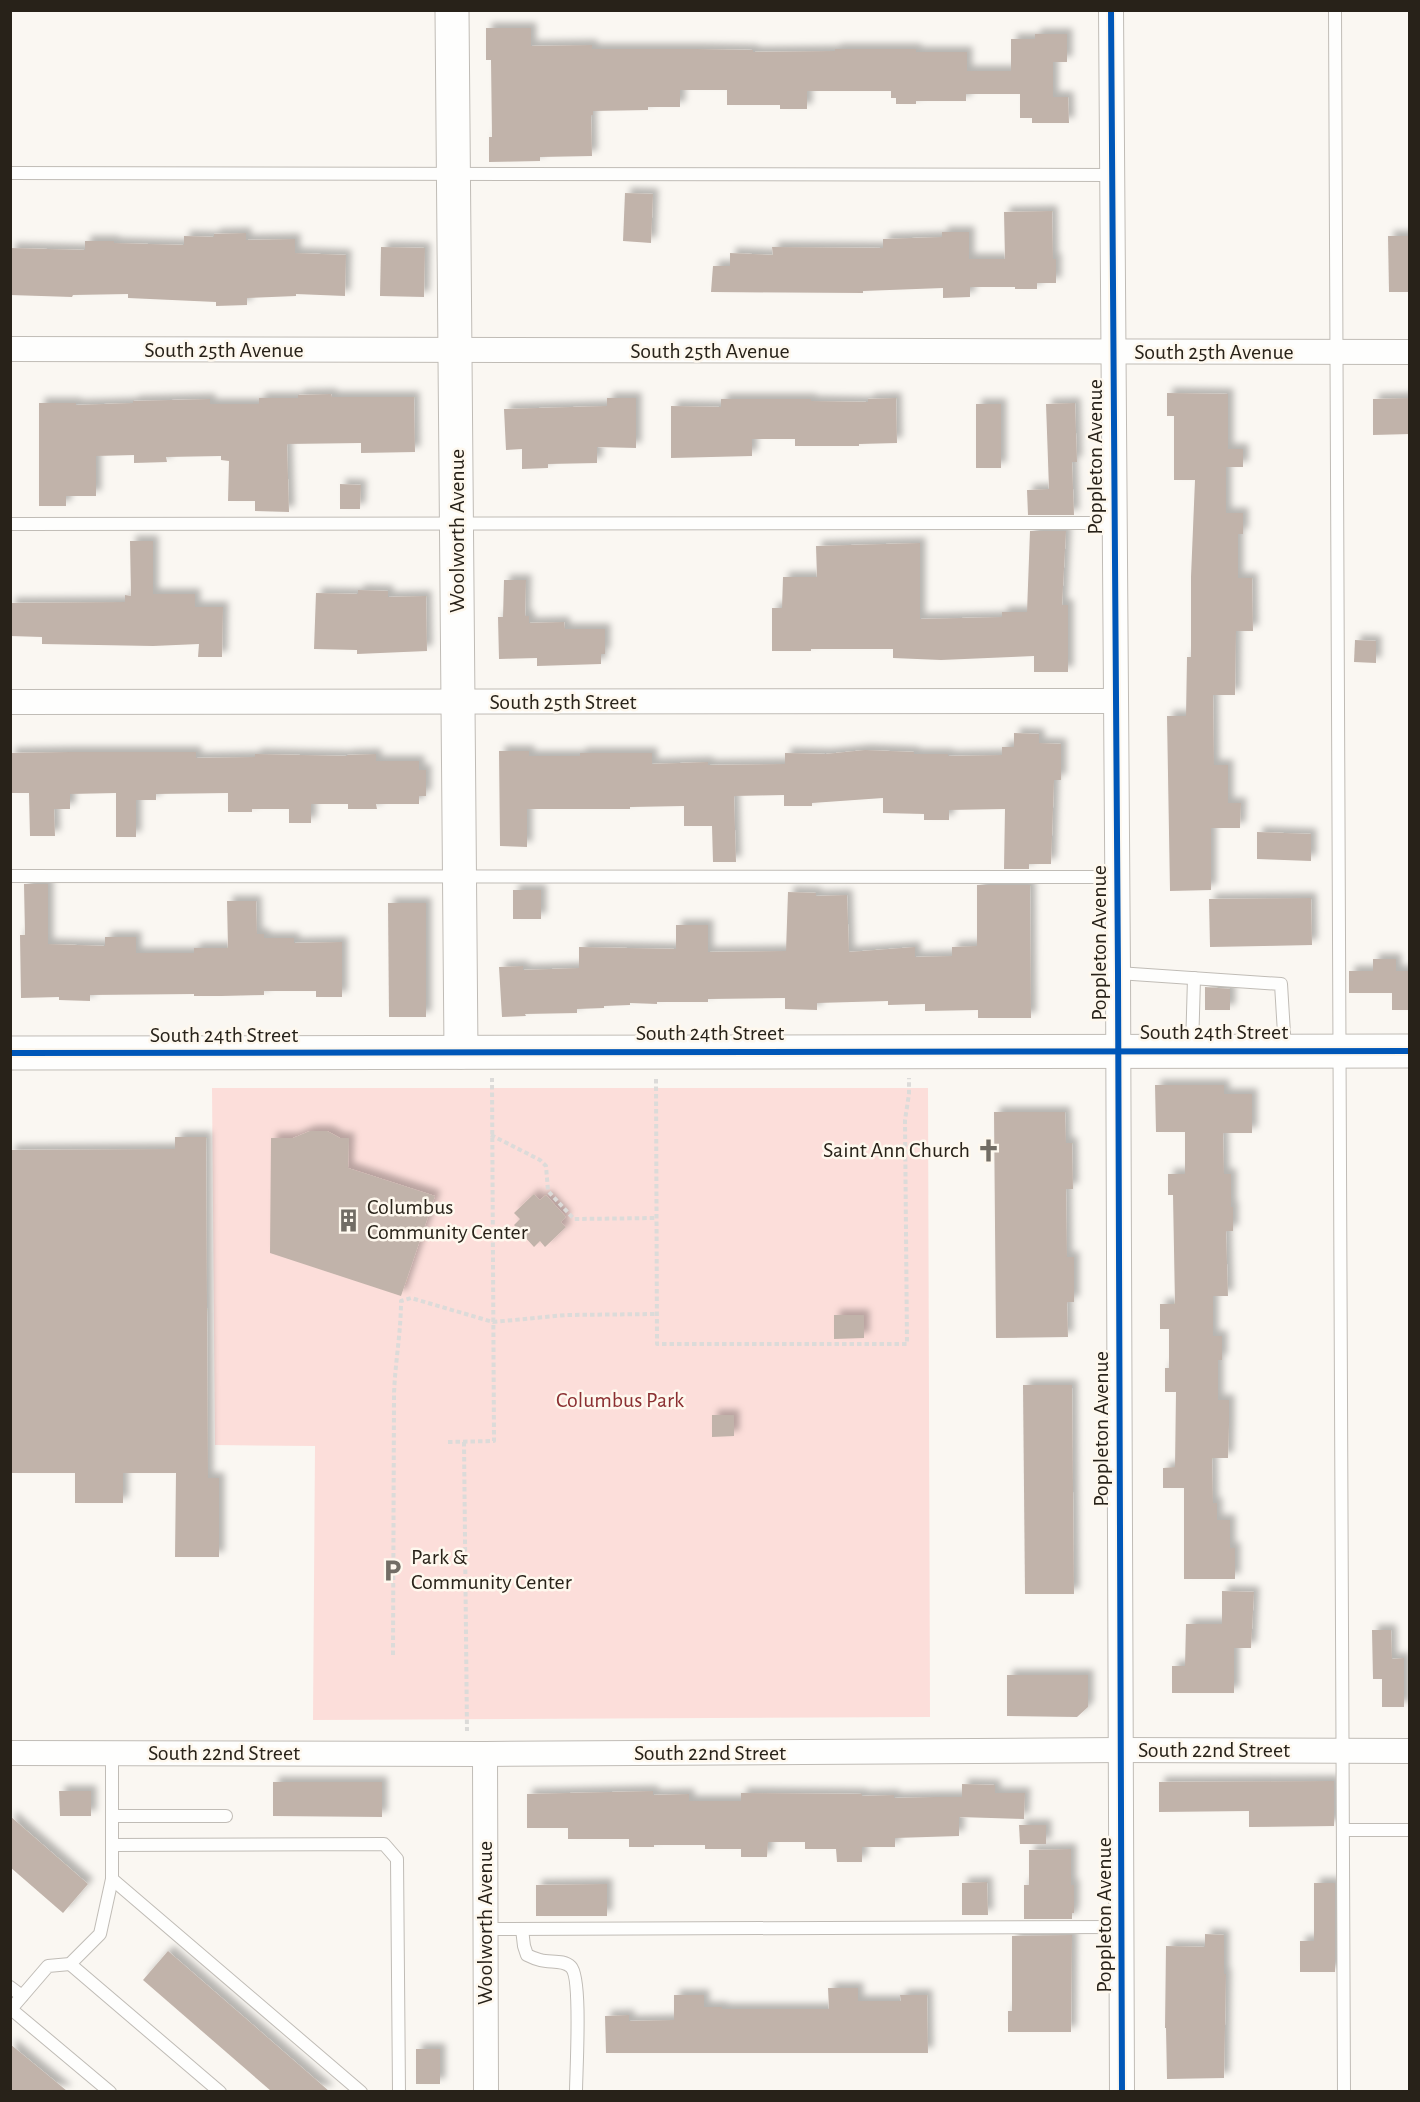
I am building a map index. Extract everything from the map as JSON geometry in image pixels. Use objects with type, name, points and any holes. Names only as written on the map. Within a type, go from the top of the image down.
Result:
[{"type":"main road","name":"Woolworth Avenue","points":[[453,10],[461,1052]]},
{"type":"main road","name":"South 24th Street","points":[[10,1053],[1410,1051]]},
{"type":"street","name":"Poppleton Avenue","points":[[1111,10],[1118,973],[1122,2091]]},
{"type":"street","name":"South 25th Avenue","points":[[10,349],[1410,352]]},
{"type":"street","name":"South 25th Street","points":[[10,702],[1115,701]]},
{"type":"street","name":"South 22nd Street","points":[[10,1753],[1410,1751]]},
{"type":"street","name":"Woolworth Avenue","points":[[485,1754],[486,2091]]},
{"type":"lane","points":[[1335,10],[1344,2091]]},
{"type":"lane","points":[[10,173],[1112,175]]},
{"type":"lane","points":[[10,524],[1114,523]]},
{"type":"lane","points":[[10,876],[1116,877]]},
{"type":"lane","points":[[1118,973],[1281,984],[1285,1050]]},
{"type":"lane","points":[[1192,1050],[1194,978]]},
{"type":"lane","points":[[110,2091],[11,2009],[48,1966],[70,1964],[100,1934],[112,1878],[112,1753]]},
{"type":"lane","points":[[112,1816],[226,1816]]},
{"type":"lane","points":[[1343,1830],[1410,1830]]},
{"type":"lane","points":[[112,1845],[384,1844],[397,1859],[399,2091]]},
{"type":"lane","points":[[112,1878],[361,2091]]},
{"type":"lane","points":[[485,1929],[1122,1927]]},
{"type":"lane","points":[[522,1929],[527,1955],[541,1961],[564,1962],[573,1968],[576,1978],[576,2091]]},
{"type":"lane","points":[[70,1964],[220,2091]]},
{"type":"lane","points":[[10,1987],[22,1996]]},
{"type":"path","points":[[656,1077],[657,1344],[907,1344],[905,1120],[909,1078]]},
{"type":"path","points":[[448,1442],[494,1442],[492,1078]]},
{"type":"path","points":[[491,1135],[540,1160],[546,1166],[548,1191],[574,1219],[657,1218]]},
{"type":"path","points":[[393,1655],[394,1395],[396,1360],[401,1331],[401,1301],[411,1298],[493,1322],[566,1315],[657,1314]]},
{"type":"path","points":[[464,1442],[466,1731]]},
{"type":"green space","name":"Columbus Park","points":[[212,1088],[928,1088],[930,1717],[313,1720],[315,1446],[215,1445]]},
{"type":"building","points":[[486,28],[531,28],[531,46],[592,45],[592,49],[753,50],[753,52],[916,49],[916,52],[967,52],[967,71],[1011,71],[1011,39],[1035,39],[1035,34],[1067,34],[1067,62],[1053,62],[1053,97],[1068,97],[1069,123],[1032,123],[1032,118],[1020,118],[1020,94],[966,94],[966,101],[916,101],[916,104],[896,104],[896,98],[891,98],[891,91],[807,91],[807,109],[780,109],[780,105],[727,105],[727,90],[680,90],[680,107],[593,111],[591,115],[592,156],[540,157],[540,161],[489,162],[489,137],[492,137],[491,60],[486,60]]},
{"type":"building","points":[[625,193],[653,194],[651,243],[623,241]]},
{"type":"building","points":[[1052,211],[1056,283],[1037,283],[1037,289],[970,287],[970,297],[943,298],[943,288],[863,291],[863,293],[711,292],[713,266],[730,266],[730,253],[773,255],[772,247],[883,248],[883,239],[942,237],[942,232],[969,232],[969,259],[1005,259],[1004,212]]},
{"type":"building","points":[[246,233],[246,240],[295,239],[295,253],[346,255],[345,296],[296,294],[296,296],[247,298],[247,305],[216,306],[216,302],[128,298],[128,294],[73,295],[72,297],[10,295],[10,248],[85,250],[85,241],[184,245],[184,236],[214,237],[214,234]]},
{"type":"building","points":[[1388,236],[1410,236],[1410,292],[1389,292]]},
{"type":"building","points":[[381,247],[425,248],[424,297],[380,296]]},
{"type":"building","points":[[1167,393],[1228,394],[1228,449],[1243,449],[1243,467],[1226,467],[1226,513],[1243,513],[1243,534],[1238,534],[1238,578],[1252,578],[1253,631],[1236,631],[1235,695],[1213,695],[1214,765],[1228,765],[1228,803],[1241,803],[1240,828],[1211,828],[1211,890],[1170,891],[1167,716],[1186,716],[1187,657],[1191,657],[1191,577],[1195,480],[1174,480],[1174,416],[1167,416]]},
{"type":"building","points":[[331,394],[332,397],[414,397],[415,452],[361,453],[361,443],[287,444],[289,512],[255,511],[255,501],[228,501],[229,461],[221,460],[221,456],[166,457],[167,462],[134,463],[134,455],[96,456],[96,496],[66,496],[66,506],[39,506],[39,403],[76,403],[76,405],[210,399],[210,404],[259,404],[259,398],[298,398],[298,395]]},
{"type":"building","points":[[607,398],[636,398],[636,448],[597,447],[597,463],[548,464],[548,468],[522,469],[522,449],[506,450],[504,409],[607,406]]},
{"type":"building","points":[[896,398],[897,443],[859,444],[859,446],[795,446],[795,439],[752,439],[752,456],[671,458],[671,406],[721,407],[721,399],[811,399],[811,401],[868,402],[868,399]]},
{"type":"building","points":[[1410,398],[1410,434],[1373,435],[1373,399]]},
{"type":"building","points":[[1075,403],[1077,462],[1072,462],[1074,515],[1028,515],[1027,490],[1049,489],[1046,404]]},
{"type":"building","points":[[976,404],[1001,404],[1001,468],[976,468]]},
{"type":"building","points":[[340,484],[361,485],[360,509],[340,509]]},
{"type":"building","points":[[1030,531],[1066,531],[1062,605],[1068,605],[1068,672],[1034,672],[1034,656],[941,660],[893,658],[893,649],[772,651],[772,608],[782,608],[783,577],[817,577],[816,546],[920,543],[920,619],[1002,617],[1002,612],[1027,612]]},
{"type":"building","points":[[130,541],[153,541],[153,594],[195,594],[195,607],[223,607],[222,657],[198,657],[199,644],[153,646],[42,644],[42,637],[10,636],[10,603],[125,602],[125,595],[131,596]]},
{"type":"building","points":[[504,580],[526,580],[525,616],[529,616],[529,623],[564,622],[565,629],[605,629],[605,654],[601,654],[601,664],[537,666],[537,658],[499,659],[498,617],[503,617]]},
{"type":"building","points":[[358,590],[388,591],[388,597],[426,596],[427,651],[357,654],[357,650],[314,649],[316,593],[358,594]]},
{"type":"building","points":[[1355,640],[1376,641],[1376,663],[1354,662]]},
{"type":"building","points":[[1014,733],[1039,734],[1039,743],[1061,744],[1061,780],[1054,780],[1051,864],[1029,864],[1029,869],[1004,869],[1005,809],[949,810],[949,820],[924,820],[924,814],[883,813],[883,798],[812,803],[812,806],[784,806],[784,795],[734,796],[736,862],[713,862],[712,826],[684,826],[684,806],[630,807],[630,809],[527,809],[527,847],[500,846],[499,751],[529,751],[529,756],[652,753],[652,764],[708,762],[708,765],[785,764],[785,753],[826,754],[865,750],[948,754],[948,756],[1002,755],[1002,747],[1014,747]]},
{"type":"building","points":[[196,752],[196,758],[255,757],[255,754],[347,756],[376,754],[376,761],[419,761],[419,770],[426,770],[426,796],[419,796],[419,804],[376,804],[377,809],[348,809],[348,804],[311,804],[311,823],[289,823],[289,809],[252,809],[252,812],[228,812],[228,793],[156,794],[156,800],[136,800],[136,837],[116,837],[116,793],[70,794],[70,809],[54,809],[55,836],[30,836],[29,793],[10,793],[10,753]]},
{"type":"building","points":[[1257,832],[1311,834],[1311,861],[1257,859]]},
{"type":"building","points":[[24,884],[48,884],[48,944],[105,946],[105,937],[136,937],[136,953],[194,953],[194,948],[228,948],[227,901],[256,901],[257,934],[264,934],[264,938],[294,938],[294,943],[342,942],[342,997],[316,997],[316,991],[264,991],[264,995],[221,996],[90,995],[90,1001],[59,1000],[59,997],[21,998],[20,935],[25,935]]},
{"type":"building","points":[[977,885],[1030,885],[1031,1018],[978,1018],[978,1010],[925,1011],[925,1004],[888,1005],[888,1001],[817,1003],[817,1010],[785,1009],[785,998],[708,999],[708,1002],[657,1002],[657,1004],[630,1003],[630,1005],[604,1006],[604,1008],[577,1009],[577,1013],[502,1017],[499,967],[523,966],[523,970],[579,968],[579,947],[676,949],[676,925],[708,925],[708,952],[786,951],[788,892],[816,893],[816,896],[847,895],[849,952],[915,947],[915,957],[952,956],[952,947],[977,946]]},
{"type":"building","points":[[513,890],[541,890],[541,919],[513,919]]},
{"type":"building","points":[[1311,898],[1312,945],[1210,947],[1209,899]]},
{"type":"building","points":[[388,903],[426,903],[426,1017],[389,1017]]},
{"type":"building","points":[[1373,959],[1396,959],[1396,971],[1410,971],[1410,1010],[1392,1010],[1392,993],[1349,993],[1349,971],[1373,971]]},
{"type":"building","points":[[1205,987],[1230,989],[1230,1010],[1205,1010]]},
{"type":"building","points":[[1155,1085],[1224,1085],[1224,1094],[1252,1094],[1252,1133],[1223,1133],[1224,1174],[1231,1174],[1233,1231],[1226,1231],[1228,1296],[1213,1296],[1213,1336],[1222,1336],[1222,1360],[1218,1360],[1218,1400],[1229,1400],[1229,1424],[1228,1458],[1212,1458],[1213,1503],[1217,1503],[1217,1520],[1230,1520],[1230,1548],[1235,1548],[1235,1579],[1184,1579],[1184,1488],[1163,1488],[1163,1468],[1175,1467],[1176,1392],[1165,1392],[1165,1368],[1169,1368],[1169,1329],[1160,1329],[1160,1304],[1175,1304],[1173,1195],[1168,1195],[1168,1174],[1185,1174],[1185,1132],[1156,1132]]},
{"type":"building","points":[[994,1112],[1065,1112],[1066,1143],[1072,1143],[1073,1189],[1066,1189],[1067,1257],[1074,1257],[1074,1302],[1067,1302],[1068,1337],[996,1338]]},
{"type":"building","name":"Columbus Community Center","points":[[310,1131],[327,1131],[340,1138],[349,1138],[348,1168],[435,1196],[401,1296],[270,1253],[271,1138],[293,1138]]},
{"type":"building","points":[[175,1137],[206,1137],[208,1478],[219,1478],[219,1557],[175,1557],[176,1473],[123,1473],[123,1503],[75,1503],[75,1473],[10,1473],[10,1150],[175,1149]]},
{"type":"building","points":[[534,1194],[540,1200],[546,1195],[566,1217],[561,1222],[566,1227],[545,1247],[540,1241],[534,1247],[514,1225],[520,1219],[514,1213]]},
{"type":"building","points":[[834,1315],[864,1315],[864,1338],[834,1339]]},
{"type":"building","points":[[1023,1385],[1072,1385],[1074,1594],[1025,1594]]},
{"type":"building","points":[[712,1415],[734,1415],[734,1436],[712,1437]]},
{"type":"building","points":[[1222,1591],[1254,1592],[1251,1648],[1234,1648],[1234,1693],[1172,1693],[1172,1666],[1185,1666],[1186,1624],[1222,1624]]},
{"type":"building","points":[[1372,1630],[1391,1630],[1392,1659],[1404,1658],[1404,1707],[1382,1707],[1382,1679],[1373,1679]]},
{"type":"building","points":[[1007,1675],[1088,1675],[1088,1707],[1077,1717],[1007,1716]]},
{"type":"building","points":[[1334,1781],[1334,1826],[1249,1827],[1249,1811],[1159,1812],[1159,1782]]},
{"type":"building","points":[[273,1782],[382,1782],[382,1817],[273,1816]]},
{"type":"building","points":[[962,1784],[995,1785],[995,1793],[1025,1793],[1024,1819],[959,1817],[959,1836],[895,1838],[895,1847],[862,1847],[862,1862],[837,1862],[836,1849],[805,1849],[805,1842],[768,1842],[767,1857],[741,1857],[741,1849],[705,1849],[705,1845],[629,1847],[629,1839],[568,1839],[568,1828],[527,1828],[527,1794],[653,1791],[653,1795],[689,1794],[689,1801],[741,1801],[741,1793],[894,1795],[894,1798],[962,1797]]},
{"type":"building","points":[[59,1791],[91,1791],[91,1816],[60,1816]]},
{"type":"building","points":[[10,1816],[88,1884],[63,1913],[10,1867]]},
{"type":"building","points":[[1019,1825],[1046,1825],[1046,1844],[1020,1844]]},
{"type":"building","points":[[1071,1849],[1071,1885],[1074,1885],[1072,1919],[1024,1919],[1024,1885],[1029,1885],[1029,1850]]},
{"type":"building","points":[[987,1882],[988,1915],[962,1915],[962,1883]]},
{"type":"building","points":[[1314,1883],[1335,1883],[1335,1972],[1300,1972],[1300,1941],[1314,1941]]},
{"type":"building","points":[[607,1884],[607,1916],[536,1916],[536,1885]]},
{"type":"building","points":[[1205,1934],[1224,1935],[1224,1974],[1226,1974],[1224,2078],[1167,2079],[1166,1946],[1205,1947]]},
{"type":"building","points":[[1072,1935],[1071,2032],[1008,2032],[1008,2011],[1012,2011],[1012,1936]]},
{"type":"building","points":[[168,1951],[329,2091],[271,2091],[143,1980]]},
{"type":"building","points":[[828,1988],[858,1988],[858,2001],[901,2001],[900,1995],[927,1995],[928,2053],[606,2053],[605,2016],[629,2015],[629,2021],[674,2020],[674,1995],[704,1995],[704,2007],[722,2007],[722,2009],[829,2009]]},
{"type":"building","points":[[10,2044],[67,2091],[10,2091]]},
{"type":"building","points":[[416,2049],[440,2049],[440,2084],[416,2084]]},
{"type":"cycle path","points":[[1111,10],[1118,973],[1122,2092]]},
{"type":"cycle path","points":[[10,1053],[1410,1051]]},
{"type":"place","name":"Saint Ann Church","points":[[988,1150]]},
{"type":"place","name":"Columbus Community Center","points":[[349,1220]]},
{"type":"place","name":"Park & Community Center","points":[[393,1570]]}]
